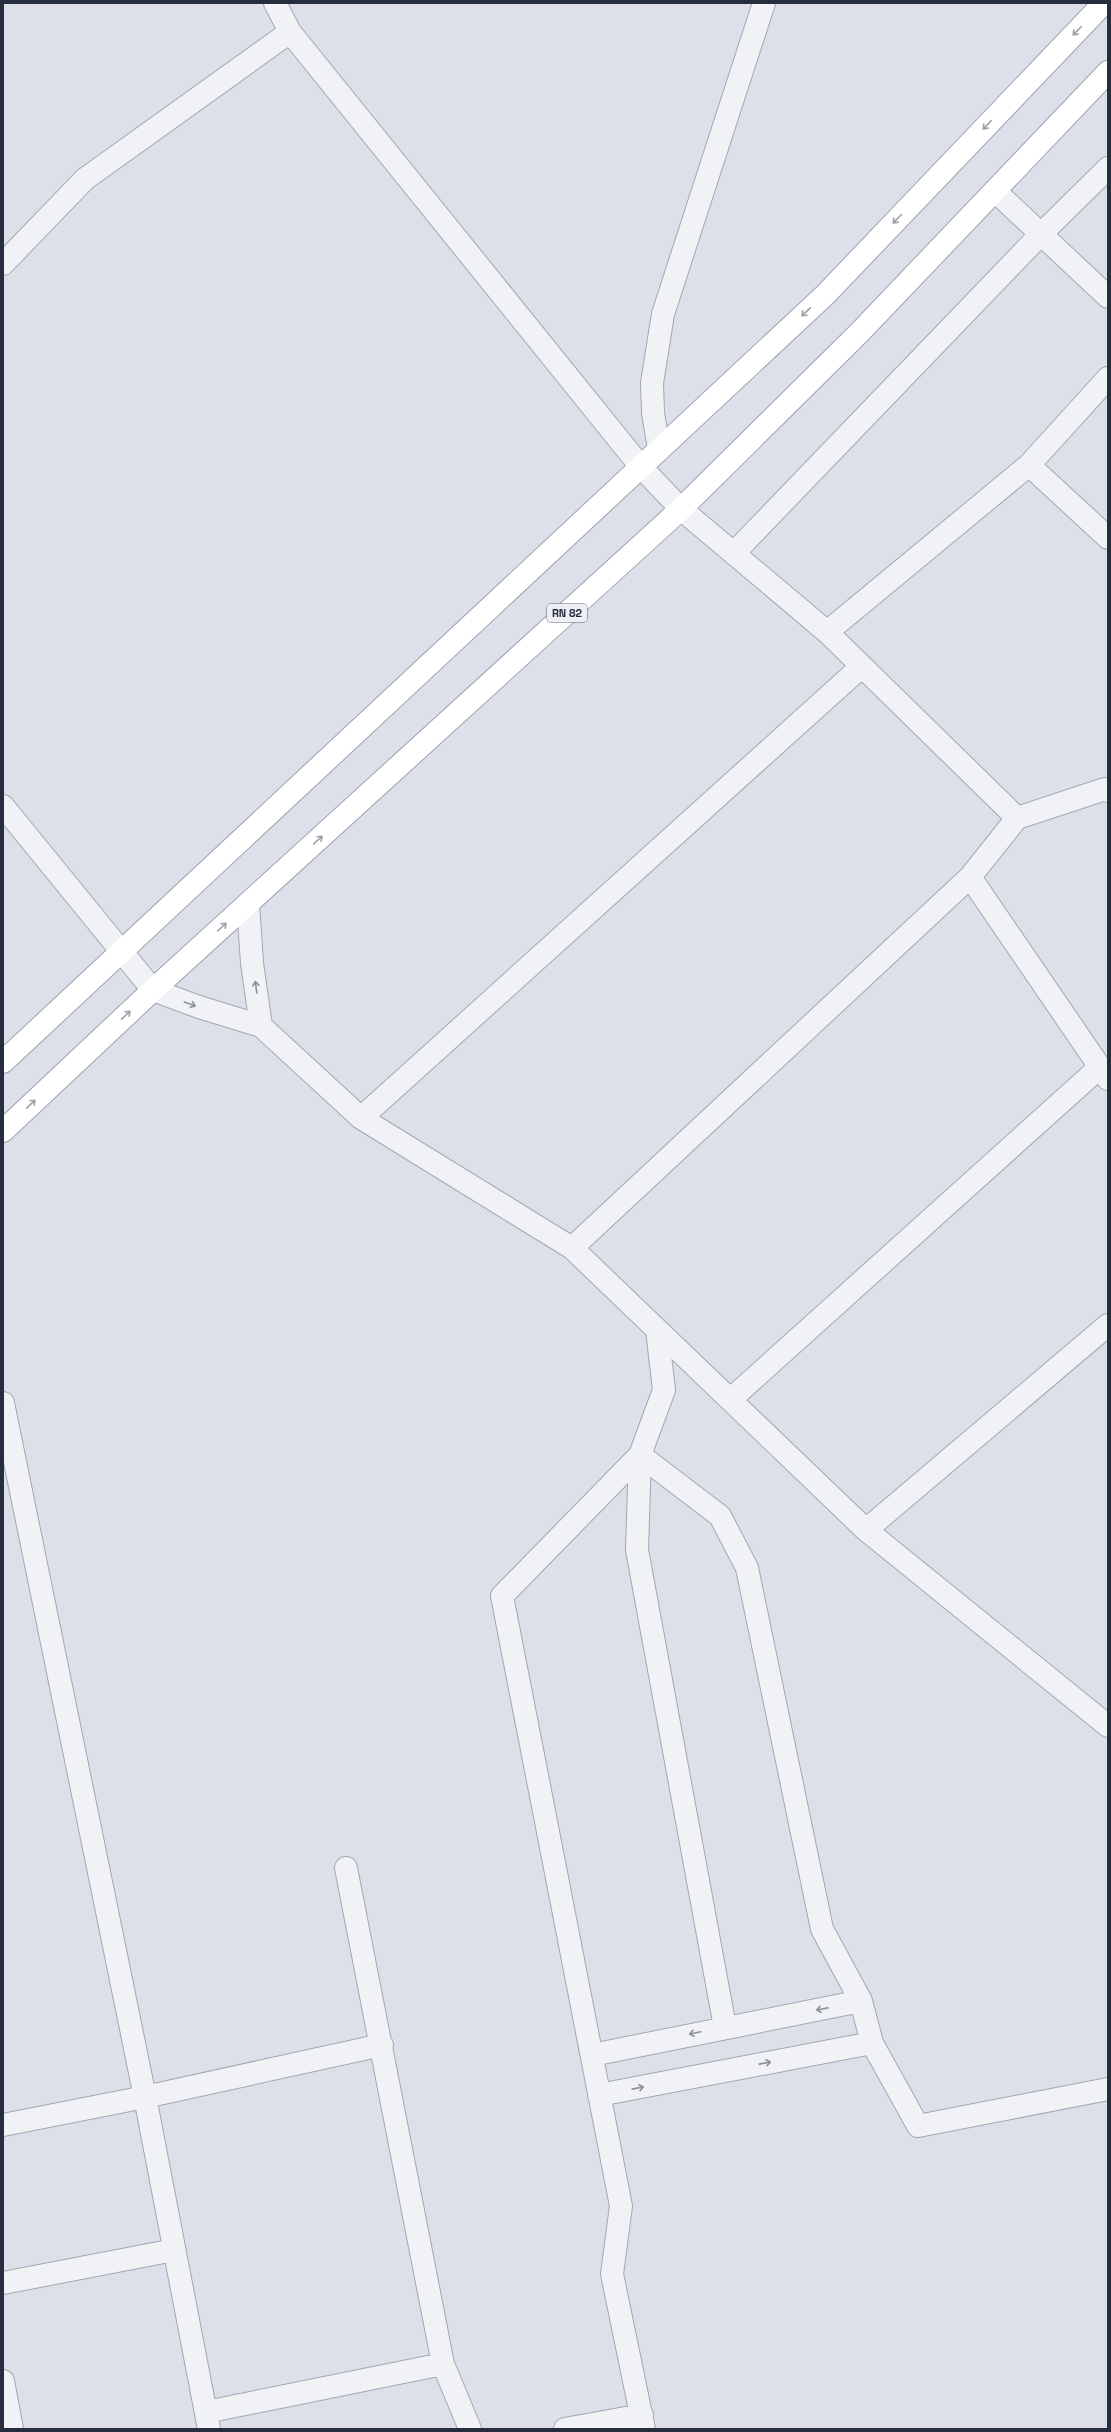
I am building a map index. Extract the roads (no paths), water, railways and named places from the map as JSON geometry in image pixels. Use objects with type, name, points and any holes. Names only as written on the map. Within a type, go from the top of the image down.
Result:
[{"type":"main road","points":[[3,1062],[825,295],[1104,3]]},
{"type":"main road","name":"RN 82","points":[[3,1130],[153,990],[681,509],[860,332],[1108,72]]},
{"type":"street","points":[[275,3],[290,32],[641,467],[681,509],[827,632],[861,667],[1017,818]]},
{"type":"street","points":[[659,450],[653,414],[652,383],[663,314],[764,3]]},
{"type":"street","points":[[3,264],[85,179],[290,32]]},
{"type":"street","points":[[734,553],[1041,234],[1108,168]]},
{"type":"street","points":[[995,191],[1108,297]]},
{"type":"street","points":[[827,632],[1029,465],[1108,378]]},
{"type":"street","points":[[1029,465],[1108,538]]},
{"type":"street","points":[[361,1118],[861,667]]},
{"type":"street","points":[[572,1248],[970,877],[1017,818],[1107,788]]},
{"type":"street","points":[[3,806],[121,953],[153,990],[199,1007],[261,1026],[361,1118],[572,1248],[866,1530],[1108,1726]]},
{"type":"street","points":[[731,1399],[1104,1073],[970,877]]},
{"type":"street","points":[[248,904],[252,963],[261,1026]]},
{"type":"street","points":[[866,1530],[1108,1325]]},
{"type":"street","points":[[658,1330],[664,1390],[640,1455],[637,1550],[725,2027]]},
{"type":"street","points":[[3,1403],[145,2097],[208,2421],[443,2364]]},
{"type":"street","points":[[640,1455],[720,1516],[747,1568],[822,1929],[861,2001],[872,2043],[918,2126],[1108,2089]]},
{"type":"street","points":[[565,2429],[643,2422],[612,2274],[621,2206],[502,1596],[640,1455]]},
{"type":"street","points":[[346,1868],[382,2045],[443,2364],[470,2429]]},
{"type":"street","points":[[592,2055],[725,2027],[861,2001]]},
{"type":"street","points":[[599,2095],[872,2043]]},
{"type":"street","points":[[3,2125],[145,2097],[382,2045]]},
{"type":"street","points":[[3,2283],[174,2250]]},
{"type":"street","points":[[3,2381],[12,2429]]}]
